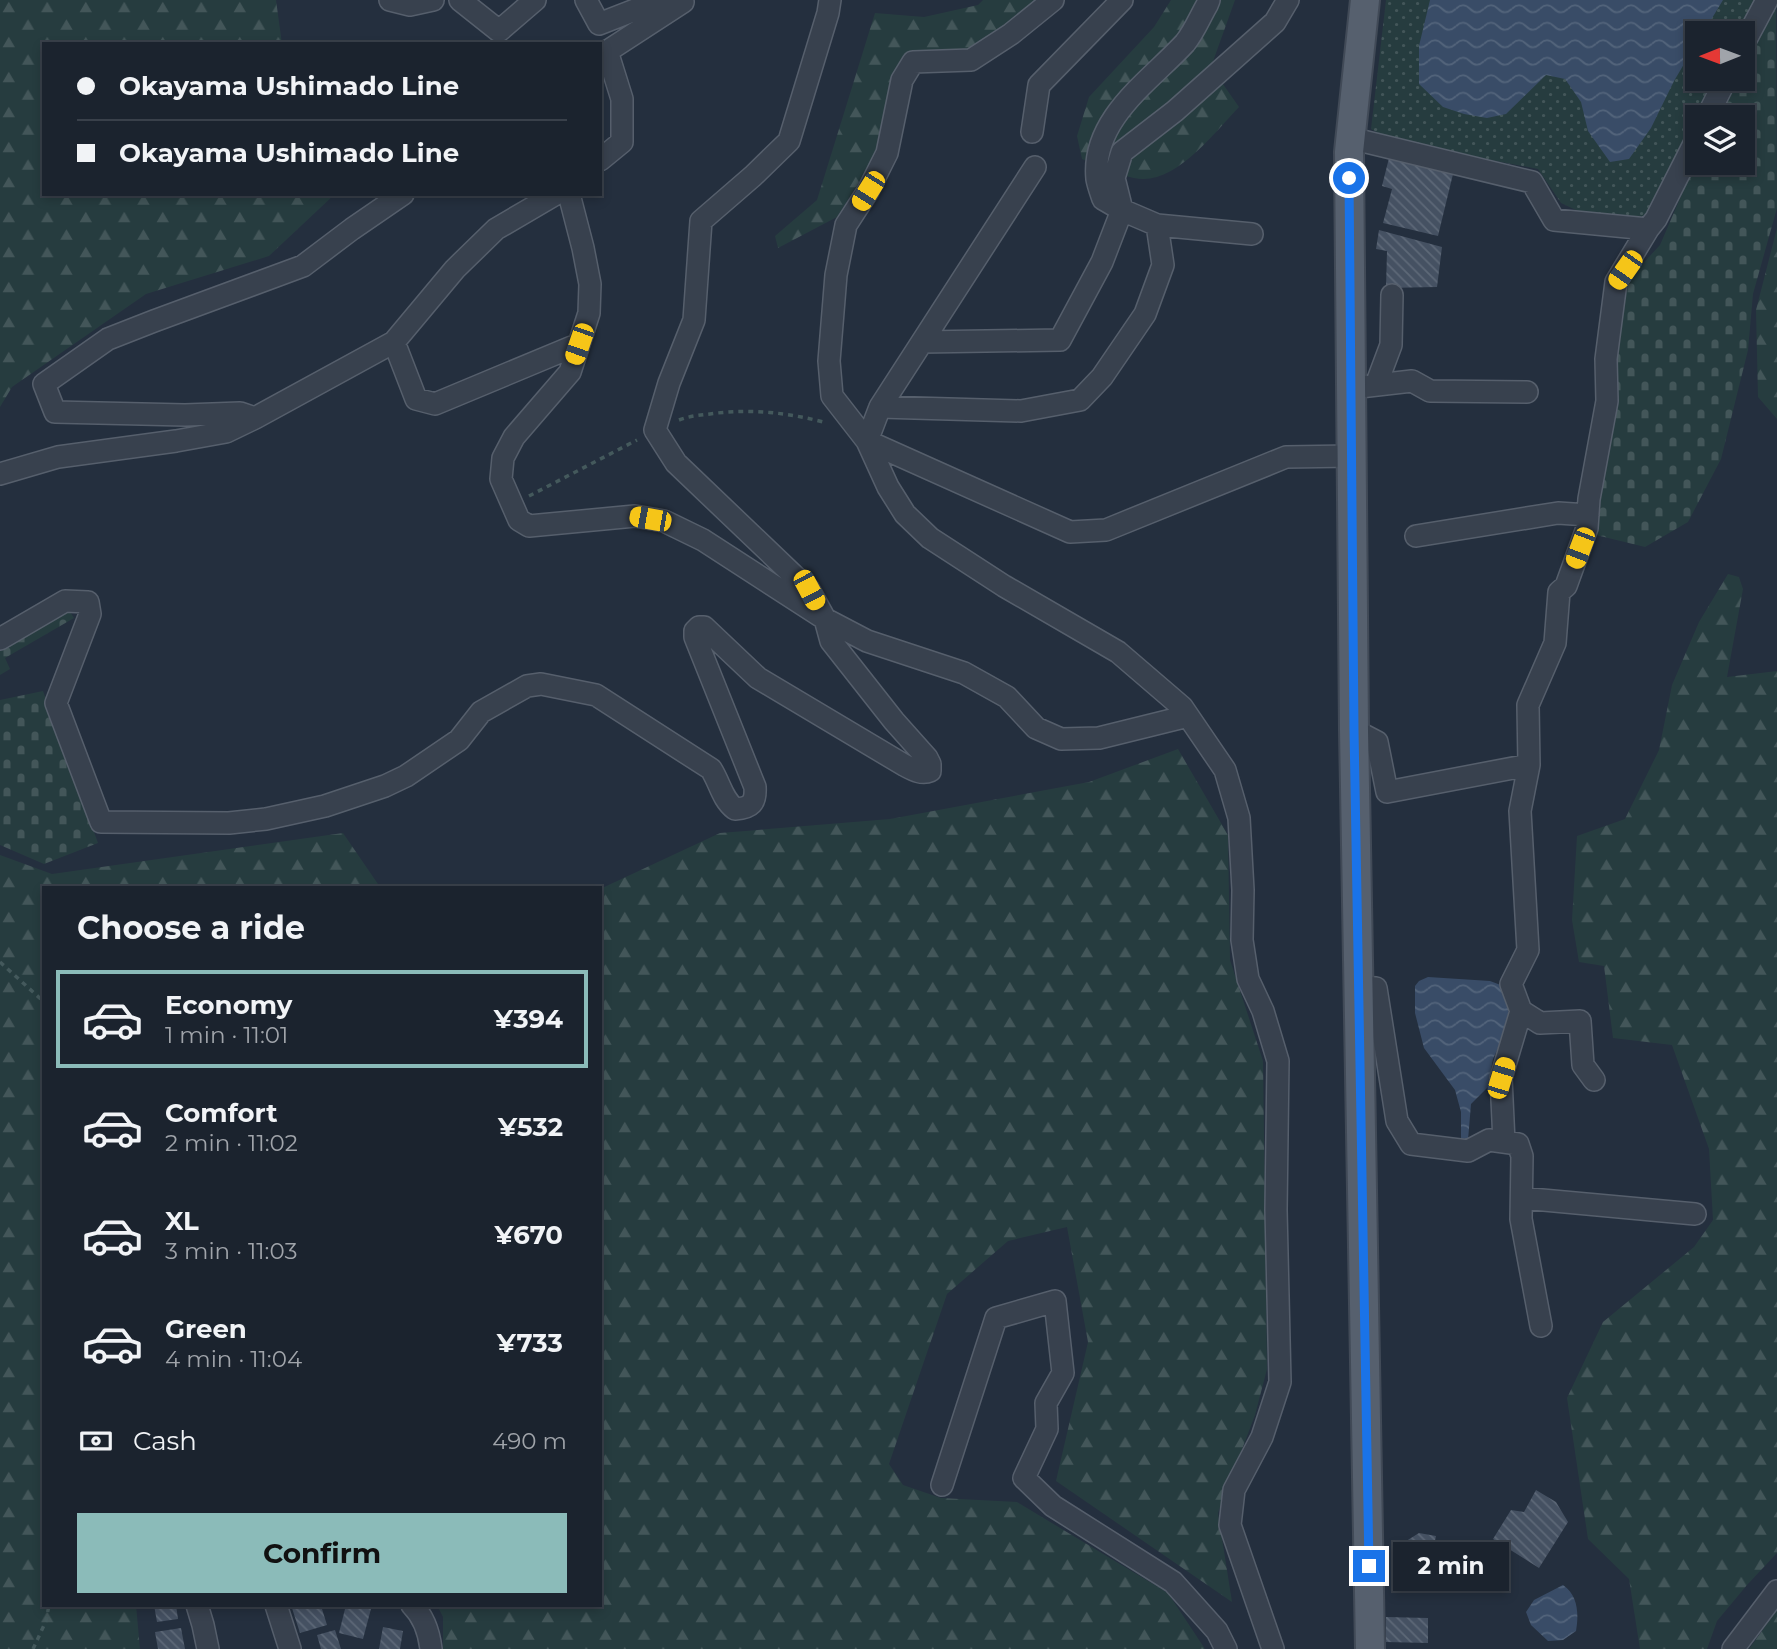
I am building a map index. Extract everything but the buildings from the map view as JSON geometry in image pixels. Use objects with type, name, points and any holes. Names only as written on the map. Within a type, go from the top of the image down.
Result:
[{"type":"main road","points":[[1365,0],[1349,165],[1364,386],[1352,456],[1354,730],[1370,1649]]},
{"type":"street","points":[[390,0],[410,5],[433,0]]},
{"type":"street","points":[[460,0],[499,31],[535,0]]},
{"type":"street","points":[[586,0],[599,24],[658,1],[683,2]]},
{"type":"street","points":[[0,639],[65,601],[88,601],[90,614],[56,703],[101,822],[229,823],[266,819],[325,806],[406,776],[459,740],[481,712],[527,686],[541,684],[596,695],[711,769],[727,803],[735,810],[745,808],[756,796],[755,787],[695,637],[699,626],[704,627],[758,678],[904,765],[926,773],[930,771],[927,758],[831,641],[825,619],[809,590],[676,463],[655,430],[669,383],[694,320],[701,221],[789,141],[830,0]]},
{"type":"street","points":[[1053,0],[1011,34],[971,60],[912,62],[902,80],[887,153],[868,191],[846,225],[836,275],[829,362],[832,396],[867,441],[888,487],[905,514],[930,538],[1004,586],[1118,652],[1182,707],[1225,771],[1239,818],[1243,890],[1242,940],[1248,979],[1263,1011],[1278,1061],[1276,1210],[1280,1382],[1262,1437],[1234,1490],[1230,1525],[1273,1649]]},
{"type":"street","points":[[1032,132],[1039,85],[1122,0]]},
{"type":"street","points":[[1209,0],[1188,40],[1135,93],[1111,122],[1098,151],[1097,180],[1103,199],[1157,225],[1252,234]]},
{"type":"street","points":[[922,342],[1060,340],[1102,262],[1122,209],[1114,178],[1122,152],[1175,111],[1275,22],[1288,0]]},
{"type":"street","points":[[1755,22],[1767,0]]},
{"type":"street","points":[[602,158],[622,142],[622,99],[604,54],[683,2]]},
{"type":"street","points":[[1350,138],[1532,182],[1554,220],[1648,229]]},
{"type":"street","points":[[1594,1080],[1583,1065],[1580,1021],[1539,1023],[1521,1011],[1511,984],[1528,950],[1520,811],[1529,765],[1528,705],[1555,643],[1559,592],[1566,586],[1587,528],[1589,499],[1607,401],[1606,359],[1616,282],[1656,219],[1685,162]]},
{"type":"street","points":[[867,441],[880,407],[1035,167]]},
{"type":"street","points":[[255,418],[240,413],[185,415],[55,412],[44,384],[108,340],[303,266],[400,196]]},
{"type":"street","points":[[0,474],[58,457],[226,432],[255,418],[394,342],[455,269],[496,229],[553,196]]},
{"type":"street","points":[[570,196],[590,284],[589,313],[570,372],[514,437],[503,458],[501,479],[519,520],[529,526],[635,516],[664,521],[703,540],[825,619],[867,641],[964,673],[1007,698],[1035,729],[1061,739],[1099,738],[1188,716]]},
{"type":"street","points":[[880,407],[1021,411],[1080,400],[1102,377],[1145,314],[1163,265],[1157,225]]},
{"type":"street","points":[[1364,386],[1391,345],[1392,295]]},
{"type":"street","points":[[394,342],[416,399],[435,404],[579,344]]},
{"type":"street","points":[[1364,386],[1412,381],[1430,391],[1527,391]]},
{"type":"street","points":[[867,441],[1070,532],[1106,530],[1286,457],[1352,456]]},
{"type":"street","points":[[1416,536],[1558,513],[1588,515]]},
{"type":"street","points":[[1354,730],[1377,742],[1387,792],[1529,765]]},
{"type":"street","points":[[1359,987],[1376,988],[1397,1121],[1411,1144],[1468,1151],[1489,1140],[1518,1144],[1522,1156],[1521,1219],[1541,1326]]},
{"type":"street","points":[[1504,1142],[1501,1078],[1521,1011]]},
{"type":"street","points":[[1522,1198],[1695,1214]]},
{"type":"street","points":[[942,1485],[996,1318],[1055,1301],[1063,1373],[1046,1402],[1047,1429],[1024,1478],[1053,1506],[1173,1582],[1217,1631],[1226,1649]]},
{"type":"street","points":[[1733,1649],[1777,1591]]},
{"type":"street","points":[[198,1607],[208,1649]]},
{"type":"street","points":[[277,1607],[290,1649]]},
{"type":"street","points":[[414,1607],[428,1631],[431,1649]]},
{"type":"path","points":[[512,505],[655,430],[689,416],[741,411],[777,412],[835,426]]},
{"type":"path","points":[[0,962],[42,1000]]},
{"type":"path","points":[[33,1649],[46,1621],[49,1607]]},
{"type":"green space","points":[[0,0],[276,0],[282,42],[42,42],[42,196],[333,196],[269,256],[146,294],[12,387],[0,407]]},
{"type":"green space","points":[[983,0],[1039,0],[967,51],[913,50],[895,74],[879,151],[837,217],[778,248],[775,236],[817,200],[875,13],[924,17],[978,5]]},
{"type":"green space","points":[[1171,0],[1235,0],[1211,67],[1239,107],[1192,156],[1164,174],[1149,179],[1134,178],[1082,159],[1077,136],[1089,97],[1154,27]]},
{"type":"green space","points":[[1386,0],[1762,0],[1750,21],[1685,21],[1685,91],[1712,91],[1705,105],[1685,105],[1685,144],[1647,218],[1593,218],[1561,203],[1538,169],[1392,141],[1371,129]]},
{"type":"green space","points":[[1776,0],[1777,208],[1753,294],[1748,350],[1721,459],[1688,522],[1645,547],[1592,534],[1613,409],[1624,284],[1660,245],[1690,175],[1755,175],[1755,105],[1721,105],[1728,91],[1755,91],[1755,39]]},
{"type":"green space","points":[[1777,228],[1777,419],[1758,397],[1756,310]]},
{"type":"green space","points":[[1728,574],[1739,577],[1743,589],[1727,677],[1777,671],[1777,1553],[1717,1621],[1707,1649],[1640,1649],[1629,1579],[1588,1539],[1567,1398],[1603,1322],[1694,1247],[1713,1220],[1709,1149],[1672,1045],[1613,1038],[1604,966],[1579,962],[1572,920],[1577,836],[1625,819],[1659,750],[1672,685],[1699,622]]},
{"type":"green space","points":[[67,607],[74,618],[5,658],[10,669],[0,675],[0,646]]},
{"type":"green space","points":[[43,691],[98,843],[44,864],[0,845],[0,700]]},
{"type":"green space","points":[[1178,749],[1228,835],[1230,960],[1263,1061],[1267,1369],[1255,1415],[1218,1513],[1232,1602],[1056,1481],[1088,1342],[1067,1227],[1008,1241],[947,1294],[889,1464],[903,1485],[941,1498],[1017,1502],[1168,1593],[1205,1649],[443,1649],[443,1617],[438,1607],[602,1607],[602,888],[720,833],[890,819],[1089,782]]},
{"type":"green space","points":[[343,833],[379,886],[42,886],[42,1607],[136,1607],[140,1649],[0,1649],[0,855],[52,874]]},
{"type":"green space","points":[[1777,1610],[1777,1649],[1749,1649]]},
{"type":"water","points":[[1430,0],[1723,0],[1710,21],[1685,21],[1685,62],[1651,128],[1629,159],[1610,162],[1588,131],[1581,102],[1565,79],[1546,75],[1506,114],[1487,118],[1464,114],[1443,107],[1419,84],[1419,46]]},
{"type":"water","points":[[1428,977],[1490,981],[1506,987],[1511,1000],[1503,1037],[1493,1059],[1488,1087],[1471,1104],[1468,1140],[1461,1141],[1461,1112],[1455,1090],[1424,1048],[1415,1013],[1415,986]]},
{"type":"water","points":[[1563,1585],[1572,1594],[1576,1605],[1576,1631],[1563,1640],[1548,1641],[1531,1625],[1526,1612],[1534,1600]]},
{"type":"route","points":[[1349,178],[1354,730],[1369,1566]]}]
